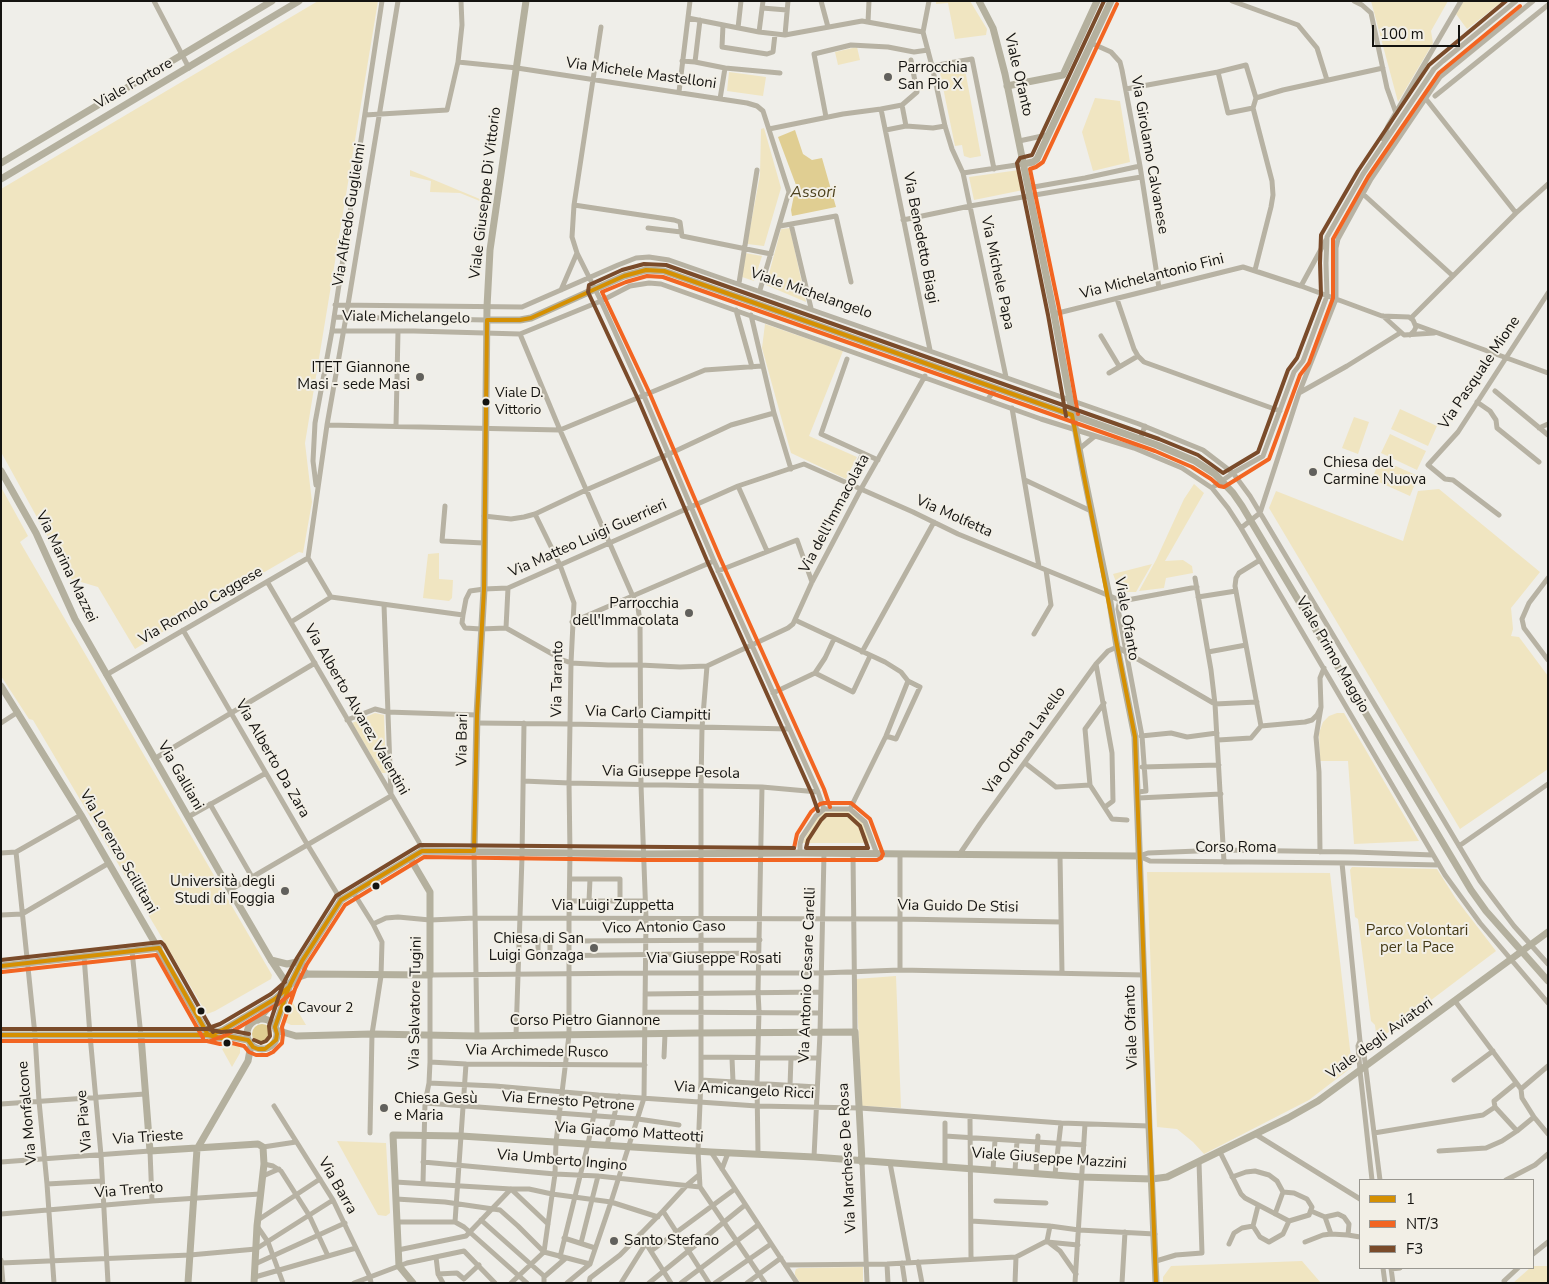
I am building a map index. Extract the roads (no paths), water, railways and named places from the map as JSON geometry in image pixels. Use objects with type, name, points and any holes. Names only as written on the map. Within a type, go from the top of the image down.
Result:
[{"type":"street","points":[[154,1],[189,68]]},
{"type":"street","name":"Viale Fortore","points":[[1,163],[273,1],[279,13]]},
{"type":"street","name":"Viale Fortore","points":[[1,179],[299,1]]},
{"type":"street","name":"Via Alfredo Guglielmi","points":[[317,493],[313,461],[315,432],[382,1]]},
{"type":"street","name":"Via Alfredo Guglielmi","points":[[308,558],[327,425],[398,1]]},
{"type":"street","points":[[365,115],[447,110],[458,62],[462,25],[460,1]]},
{"type":"street","name":"Viale Giuseppe Di Vittorio","points":[[481,629],[484,588],[486,333],[490,250],[526,1]]},
{"type":"street","points":[[679,92],[690,1]]},
{"type":"street","points":[[738,28],[741,1]]},
{"type":"street","points":[[785,35],[788,1]]},
{"type":"street","points":[[821,1],[828,27]]},
{"type":"street","points":[[868,22],[869,1]]},
{"type":"street","points":[[688,18],[759,32],[785,35],[862,21],[923,32],[929,1]]},
{"type":"street","name":"Viale Ofanto","points":[[979,1],[993,28],[999,48],[1054,314],[1072,416],[1109,596],[1117,647],[1139,736]]},
{"type":"street","points":[[1063,75],[1096,1]]},
{"type":"street","points":[[963,173],[1023,164],[1037,159],[1110,1]]},
{"type":"street","points":[[1232,1],[1298,26],[1318,48],[1327,80]]},
{"type":"street","points":[[1354,1],[1371,13],[1387,88],[1396,113]]},
{"type":"street","points":[[1378,151],[1388,126],[1461,1]]},
{"type":"street","points":[[1301,286],[1363,174],[1434,69],[1516,1]]},
{"type":"street","points":[[1242,528],[1260,513],[1299,393],[1336,299],[1337,244],[1370,179],[1440,77],[1533,1]]},
{"type":"street","points":[[759,32],[762,4],[787,10]]},
{"type":"street","points":[[1435,96],[1548,5]]},
{"type":"street","points":[[695,62],[700,20]]},
{"type":"street","points":[[723,24],[722,47],[767,54],[773,52],[775,34]]},
{"type":"street","points":[[601,27],[574,205],[572,237],[577,253],[644,396],[718,571],[818,792],[824,810]]},
{"type":"street","name":"Via Michele Papa","points":[[923,32],[945,126],[952,149],[963,173],[1006,378]]},
{"type":"street","name":"Via Girolamo Calvanese","points":[[1090,43],[1111,52],[1120,62],[1140,166],[1159,288]]},
{"type":"street","points":[[826,117],[814,54],[851,45],[888,47],[914,52],[928,50]]},
{"type":"street","points":[[932,66],[972,59],[994,169]]},
{"type":"street","points":[[769,129],[826,117],[902,105],[918,92],[910,60]]},
{"type":"street","points":[[682,61],[725,68],[780,73]]},
{"type":"street","name":"Via Michele Mastelloni","points":[[458,62],[517,68],[679,92],[747,103],[763,111],[789,192],[760,290]]},
{"type":"street","points":[[1126,89],[1218,72],[1246,64],[1256,98],[1253,108],[1272,181],[1273,195],[1255,270]]},
{"type":"street","points":[[720,99],[725,68]]},
{"type":"street","points":[[1256,98],[1283,90],[1383,68]]},
{"type":"street","points":[[1218,72],[1228,113],[1253,108]]},
{"type":"street","points":[[1007,86],[1063,75],[1074,79]]},
{"type":"street","points":[[1426,99],[1516,213]]},
{"type":"street","points":[[902,105],[906,126]]},
{"type":"street","name":"Via Benedetto Biagi","points":[[881,109],[930,350]]},
{"type":"street","points":[[886,130],[906,126],[933,128],[945,126]]},
{"type":"street","points":[[1019,141],[1047,135]]},
{"type":"street","points":[[1028,188],[1140,166]]},
{"type":"street","points":[[740,283],[757,170]]},
{"type":"street","points":[[903,220],[970,206],[1141,177]]},
{"type":"street","points":[[1411,318],[1516,213],[1548,184]]},
{"type":"street","points":[[1363,194],[1454,276]]},
{"type":"street","points":[[574,205],[674,220],[680,222],[682,236],[771,254]]},
{"type":"street","points":[[780,226],[836,216],[851,282]]},
{"type":"street","points":[[791,224],[810,308]]},
{"type":"street","points":[[648,228],[681,232]]},
{"type":"street","points":[[1212,488],[1233,473],[1264,456],[1294,372],[1303,361],[1327,296],[1327,238]]},
{"type":"street","points":[[561,290],[577,253]]},
{"type":"street","name":"Viale Michelangelo","points":[[335,304],[522,307],[636,258],[649,257],[674,261],[740,283],[1070,400]]},
{"type":"street","points":[[667,272],[674,261]]},
{"type":"street","name":"Via Michelantonio Fini","points":[[1054,314],[1243,267],[1382,316]]},
{"type":"street","name":"Viale Michelangelo","points":[[334,317],[520,320],[530,318],[624,276],[646,270],[667,272],[1072,416]]},
{"type":"street","name":"Viale Michelangelo","points":[[332,331],[520,334],[600,301],[630,286],[648,282],[676,288],[1076,430]]},
{"type":"street","name":"Via Pasquale Mione","points":[[1499,515],[1454,480],[1445,480],[1428,465],[1458,432],[1548,293]]},
{"type":"street","points":[[1117,299],[1138,356],[1144,362],[1280,411]]},
{"type":"street","points":[[736,310],[752,367]]},
{"type":"street","points":[[751,315],[774,413],[791,469]]},
{"type":"street","points":[[1382,316],[1404,335],[1437,333]]},
{"type":"street","points":[[1382,316],[1411,318],[1416,324],[1437,333],[1548,372]]},
{"type":"street","points":[[1399,330],[1398,322],[1403,317]]},
{"type":"street","points":[[1410,334],[1414,331],[1416,324]]},
{"type":"street","points":[[1299,393],[1347,366],[1399,330]]},
{"type":"street","points":[[396,426],[398,331]]},
{"type":"street","points":[[520,334],[633,596],[639,614],[641,785],[646,918],[644,1098],[590,1264],[567,1283]]},
{"type":"street","points":[[1101,336],[1119,366]]},
{"type":"street","points":[[1109,372],[1138,356]]},
{"type":"street","points":[[847,359],[821,434],[878,460]]},
{"type":"street","points":[[327,425],[560,430],[705,370],[762,366]]},
{"type":"street","points":[[324,372],[336,375]]},
{"type":"street","name":"Via dell'Immacolata","points":[[570,663],[680,668],[707,666],[788,628],[795,620],[812,582],[861,489],[925,376]]},
{"type":"street","points":[[988,399],[995,389]]},
{"type":"street","points":[[1495,391],[1548,435]]},
{"type":"street","name":"Viale Primo Maggio","points":[[1070,400],[1145,426],[1203,450],[1233,473],[1250,496],[1480,881],[1500,908],[1548,964]]},
{"type":"street","points":[[1477,402],[1490,411],[1496,420],[1497,428],[1539,462]]},
{"type":"street","points":[[1012,408],[1039,567]]},
{"type":"street","points":[[484,516],[511,519],[535,514],[731,425],[774,413]]},
{"type":"street","name":"Viale Primo Maggio","points":[[1072,416],[1140,439],[1195,462],[1215,474],[1233,493],[1471,890],[1486,911],[1548,981]]},
{"type":"street","points":[[1539,428],[1548,424]]},
{"type":"street","points":[[1140,439],[1145,426]]},
{"type":"street","name":"Viale Primo Maggio","points":[[1076,430],[1134,448],[1182,468],[1212,488],[1242,528],[1455,890],[1480,923],[1548,1003]]},
{"type":"street","points":[[1079,449],[1094,436]]},
{"type":"street","points":[[849,484],[863,454]]},
{"type":"street","name":"Via Molfetta","points":[[791,469],[804,464],[958,534],[1122,601]]},
{"type":"street","name":"Via Matteo Luigi Guerrieri","points":[[508,588],[738,486],[791,469]]},
{"type":"street","name":"Via Marina Mazzei","points":[[1,471],[36,534],[74,619],[106,675]]},
{"type":"street","points":[[1025,480],[1091,511]]},
{"type":"street","points":[[738,486],[767,551]]},
{"type":"street","points":[[445,506],[442,541],[484,543]]},
{"type":"street","name":"Via Taranto","points":[[535,514],[560,565],[574,603],[570,663],[569,1035],[556,1142],[555,1174],[544,1252]]},
{"type":"street","points":[[862,652],[934,522]]},
{"type":"street","points":[[718,571],[797,540],[812,582]]},
{"type":"street","points":[[308,558],[331,597]]},
{"type":"street","name":"Via Romolo Caggese","points":[[106,675],[268,583],[308,558]]},
{"type":"street","points":[[1260,560],[1239,573],[1236,578],[1236,591],[1261,726]]},
{"type":"street","points":[[572,622],[714,561]]},
{"type":"street","points":[[1034,634],[1051,605],[1046,570]]},
{"type":"street","points":[[1195,578],[1208,652],[1218,733],[1224,862]]},
{"type":"street","points":[[1548,578],[1529,603],[1522,618],[1524,628],[1548,660]]},
{"type":"street","name":"Via Alberto Alvarez Valentini","points":[[268,583],[419,842],[422,851]]},
{"type":"street","points":[[1122,601],[1197,587]]},
{"type":"street","points":[[506,628],[508,588],[484,588],[470,591],[462,623],[466,628],[506,628],[570,663]]},
{"type":"street","points":[[1198,597],[1236,591]]},
{"type":"street","points":[[291,622],[331,597],[463,615]]},
{"type":"street","name":"Viale Ofanto","points":[[1122,601],[1118,609],[1127,652],[1139,736],[1141,767],[1138,795],[1139,856],[1156,1283]]},
{"type":"street","points":[[230,890],[391,796],[384,605]]},
{"type":"street","points":[[795,620],[885,662],[901,672],[908,681],[920,687],[896,739],[886,736]]},
{"type":"street","name":"Via Bari","points":[[474,851],[481,629]]},
{"type":"street","name":"Via Alberto Da Zara","points":[[183,630],[341,900]]},
{"type":"street","points":[[773,693],[815,673],[834,639]]},
{"type":"street","points":[[1208,652],[1246,645]]},
{"type":"street","points":[[1117,647],[1215,704],[1257,702]]},
{"type":"street","name":"Via Ordona Lavello","points":[[959,855],[1096,664],[1108,651],[1117,647]]},
{"type":"street","points":[[815,673],[853,692],[870,656]]},
{"type":"street","points":[[154,759],[315,663]]},
{"type":"street","points":[[1096,664],[1112,753],[1113,801],[1105,807]]},
{"type":"street","points":[[707,666],[702,728],[700,853],[701,1080],[698,1151],[700,1187],[765,1283]]},
{"type":"street","points":[[1320,852],[1316,737],[1321,707],[1320,678],[1324,668]]},
{"type":"street","name":"Via Galliani","points":[[106,675],[271,960],[289,987]]},
{"type":"street","points":[[850,809],[886,736],[908,681]]},
{"type":"street","name":"Via Lorenzo Scillitani","points":[[1,686],[81,815],[208,1035]]},
{"type":"street","points":[[1104,703],[1085,729],[1090,785],[1112,819],[1127,820]]},
{"type":"street","points":[[1218,740],[1251,738],[1261,726],[1312,720],[1321,707]]},
{"type":"street","points":[[347,720],[375,709],[387,712],[477,715]]},
{"type":"street","points":[[1,723],[18,712]]},
{"type":"street","name":"Via Carlo Ciampitti","points":[[477,723],[640,725],[789,730]]},
{"type":"street","points":[[516,1035],[524,724]]},
{"type":"street","points":[[1139,736],[1171,733],[1187,737],[1218,733]]},
{"type":"street","points":[[1025,763],[1056,786],[1090,785]]},
{"type":"street","points":[[1141,767],[1219,765]]},
{"type":"street","points":[[188,817],[266,773]]},
{"type":"street","name":"Via Giuseppe Pesola","points":[[523,781],[569,784],[762,787],[818,792]]},
{"type":"street","points":[[1459,846],[1548,784]]},
{"type":"street","points":[[758,1154],[757,1084],[760,1011],[758,974],[762,787]]},
{"type":"street","points":[[1138,795],[1221,794]]},
{"type":"street","points":[[210,804],[252,877]]},
{"type":"street","points":[[1,1035],[208,1035],[221,1038],[232,1037],[250,1043],[258,1049],[265,1049],[276,1040],[276,1029],[289,987],[302,961],[341,900],[422,851],[643,854],[800,853],[800,844],[809,825],[816,816],[824,810],[850,809],[865,822],[877,854]]},
{"type":"street","points":[[1,853],[16,852],[81,815]]},
{"type":"street","name":"Corso Roma","points":[[800,853],[1139,856],[1148,853],[1224,850],[1434,855]]},
{"type":"street","points":[[474,851],[477,1036]]},
{"type":"street","name":"Via Monfalcone","points":[[16,852],[35,1035],[54,1283]]},
{"type":"street","points":[[1334,852],[1334,863]]},
{"type":"street","points":[[1347,852],[1345,863],[1360,1041],[1358,1046],[1374,1133],[1380,1179]]},
{"type":"street","name":"Via Antonio Cesare Carelli","points":[[814,1157],[820,1033],[824,854]]},
{"type":"street","points":[[853,854],[855,1032]]},
{"type":"street","points":[[900,855],[900,970]]},
{"type":"street","points":[[1060,856],[1062,973]]},
{"type":"street","name":"Corso Roma","points":[[1139,856],[1150,861],[1439,865]]},
{"type":"street","name":"Via Salvatore Tugini","points":[[410,858],[430,892],[430,1062],[429,1083],[425,1103],[423,1183]]},
{"type":"street","points":[[1,915],[22,914],[109,863]]},
{"type":"street","points":[[570,879],[620,879],[620,901]]},
{"type":"street","points":[[589,901],[590,879]]},
{"type":"street","points":[[354,892],[382,942],[381,976],[372,1034],[370,1133]]},
{"type":"street","points":[[569,901],[645,901]]},
{"type":"street","name":"Via Luigi Zuppetta","points":[[373,924],[386,918],[430,920],[476,918],[854,919]]},
{"type":"street","name":"Via Guido De Stisi","points":[[854,919],[1061,922]]},
{"type":"street","name":"Viale degli Aviatori","points":[[1152,1179],[1167,1178],[1318,1101],[1548,932]]},
{"type":"street","name":"Vico Antonio Caso","points":[[569,941],[760,940]]},
{"type":"street","points":[[1,966],[158,948]]},
{"type":"street","points":[[132,951],[141,1036],[152,1201]]},
{"type":"street","points":[[550,956],[759,953]]},
{"type":"street","name":"Via Piave","points":[[84,956],[101,1155],[108,1283]]},
{"type":"street","points":[[271,960],[290,964],[302,961]]},
{"type":"street","points":[[208,1035],[223,1030],[275,999],[299,977],[308,974],[302,961]]},
{"type":"street","name":"Via Giuseppe Rosati","points":[[308,974],[381,976],[518,973],[758,974],[854,973],[900,970],[1144,974]]},
{"type":"street","points":[[645,994],[820,992]]},
{"type":"street","points":[[188,1283],[197,1149],[248,1060],[250,1043],[248,1029],[275,999]]},
{"type":"street","points":[[1455,1001],[1521,1089],[1522,1098],[1548,1134]]},
{"type":"street","points":[[645,1012],[760,1011],[820,1013]]},
{"type":"street","points":[[241,1019],[269,1021],[276,1029]]},
{"type":"street","name":"Corso Pietro Giannone","points":[[276,1029],[296,1036],[855,1032]]},
{"type":"street","name":"Via Marchese De Rosa","points":[[855,1032],[867,1283]]},
{"type":"street","points":[[664,1057],[665,1034]]},
{"type":"street","points":[[1454,1080],[1493,1051]]},
{"type":"street","points":[[701,1057],[818,1058]]},
{"type":"street","points":[[732,1058],[733,1082]]},
{"type":"street","points":[[790,1086],[791,1058]]},
{"type":"street","name":"Via Archimede Rusco","points":[[430,1062],[645,1065]]},
{"type":"street","points":[[455,1222],[466,1064]]},
{"type":"street","points":[[1521,1089],[1548,1066]]},
{"type":"street","points":[[1363,1069],[1372,1179]]},
{"type":"street","points":[[701,1080],[817,1087]]},
{"type":"street","name":"Via Amicangelo Ricci","points":[[429,1083],[495,1086],[758,1106],[860,1108],[1061,1123],[1149,1126]]},
{"type":"street","points":[[1516,1083],[1494,1101],[1495,1107],[1517,1131]]},
{"type":"street","points":[[1,1104],[145,1094]]},
{"type":"street","points":[[544,1280],[563,1257],[564,1238],[588,1144],[598,1095]]},
{"type":"street","points":[[607,1145],[619,1096]]},
{"type":"street","name":"Via Ernesto Petrone","points":[[425,1103],[638,1119],[679,1125]]},
{"type":"street","name":"Via Barra","points":[[274,1106],[333,1200],[371,1280]]},
{"type":"street","points":[[1374,1133],[1483,1115],[1495,1107]]},
{"type":"street","points":[[970,1117],[971,1259]]},
{"type":"street","points":[[1438,1152],[1486,1148],[1517,1131],[1534,1117]]},
{"type":"street","points":[[945,1123],[945,1166]]},
{"type":"street","points":[[1055,1174],[1061,1123]]},
{"type":"street","points":[[1075,1283],[1085,1124]]},
{"type":"street","points":[[1255,1134],[1359,1198]]},
{"type":"street","name":"Via Giacomo Matteotti","points":[[395,1182],[393,1135],[423,1138],[461,1136],[814,1157],[862,1162]]},
{"type":"street","points":[[945,1136],[1017,1141],[1038,1139],[1059,1144],[1084,1145]]},
{"type":"street","points":[[1036,1173],[1038,1139]]},
{"type":"street","points":[[994,1170],[995,1140]]},
{"type":"street","points":[[1015,1172],[1017,1141]]},
{"type":"street","name":"Via Trieste","points":[[1,1162],[258,1144],[263,1147],[296,1142]]},
{"type":"street","points":[[263,1147],[264,1164],[257,1223],[254,1280],[279,1270],[356,1248]]},
{"type":"street","points":[[711,1152],[795,1280],[787,1283]]},
{"type":"street","points":[[1220,1152],[1241,1194],[1245,1198],[1289,1221],[1310,1215],[1312,1207],[1307,1199],[1294,1193],[1283,1192]]},
{"type":"street","points":[[722,1169],[728,1153]]},
{"type":"street","points":[[1508,1179],[1535,1165],[1548,1154]]},
{"type":"street","name":"Via Umberto Ingino","points":[[423,1162],[598,1176],[700,1187]]},
{"type":"street","name":"Viale Giuseppe Mazzini","points":[[862,1162],[945,1166],[1081,1177],[1152,1179]]},
{"type":"street","points":[[1156,1261],[1176,1255],[1202,1253],[1199,1162]]},
{"type":"street","points":[[890,1163],[910,1263]]},
{"type":"street","points":[[264,1164],[274,1166],[281,1171],[309,1216],[328,1256]]},
{"type":"street","points":[[263,1176],[279,1170]]},
{"type":"street","points":[[1232,1177],[1255,1171],[1269,1175],[1277,1181],[1283,1192],[1275,1214]]},
{"type":"street","points":[[590,1280],[620,1255],[687,1185],[700,1175]]},
{"type":"street","points":[[581,1243],[598,1176]]},
{"type":"street","points":[[257,1223],[320,1179]]},
{"type":"street","points":[[47,1184],[102,1181]]},
{"type":"street","points":[[413,1283],[399,1266],[395,1182],[529,1189],[611,1202],[658,1217]]},
{"type":"street","points":[[398,1250],[466,1236],[490,1208],[511,1189]]},
{"type":"street","points":[[511,1189],[548,1224]]},
{"type":"street","points":[[651,1251],[735,1189]]},
{"type":"street","name":"Via Trento","points":[[1,1214],[194,1198],[260,1197]]},
{"type":"street","points":[[396,1199],[456,1203],[500,1210],[544,1252],[590,1264],[593,1270],[590,1280]]},
{"type":"street","points":[[3,1283],[1,1262],[190,1255],[256,1249],[333,1200]]},
{"type":"street","points":[[996,1200],[1046,1202]]},
{"type":"street","points":[[649,1283],[745,1205]]},
{"type":"street","points":[[1258,1206],[1253,1226],[1260,1237],[1269,1242],[1283,1234],[1289,1221]]},
{"type":"street","points":[[663,1211],[710,1283]]},
{"type":"street","points":[[1310,1211],[1325,1217],[1338,1214],[1344,1217],[1349,1224],[1348,1235]]},
{"type":"street","points":[[1325,1217],[1331,1234]]},
{"type":"street","points":[[481,1220],[532,1264],[544,1276],[544,1280]]},
{"type":"street","points":[[971,1221],[1155,1234]]},
{"type":"street","points":[[397,1222],[455,1222],[471,1232],[527,1283]]},
{"type":"street","points":[[257,1223],[268,1242],[284,1283]]},
{"type":"street","points":[[255,1264],[345,1223]]},
{"type":"street","points":[[681,1283],[758,1225]]},
{"type":"street","points":[[1047,1242],[1050,1226]]},
{"type":"street","points":[[1229,1244],[1234,1233],[1242,1228],[1253,1226]]},
{"type":"street","points":[[1122,1283],[1125,1232]]},
{"type":"street","points":[[640,1234],[671,1283]]},
{"type":"street","points":[[1304,1242],[1331,1234],[1359,1237]]},
{"type":"street","points":[[564,1238],[595,1248]]},
{"type":"street","points":[[785,1265],[887,1264],[1016,1257],[1047,1242],[1078,1246]]},
{"type":"street","points":[[1047,1242],[1060,1251],[1076,1274]]},
{"type":"street","points":[[1534,1253],[1548,1242]]},
{"type":"street","points":[[621,1283],[646,1243]]},
{"type":"street","points":[[715,1283],[748,1258],[771,1244]]},
{"type":"street","points":[[354,1283],[371,1280],[399,1266],[464,1251],[495,1283]]},
{"type":"street","points":[[511,1283],[544,1252]]},
{"type":"street","points":[[436,1257],[438,1274],[443,1283]]},
{"type":"street","points":[[1015,1283],[1016,1257]]},
{"type":"street","points":[[747,1283],[780,1258]]},
{"type":"street","points":[[918,1262],[922,1283]]},
{"type":"street","points":[[902,1263],[905,1283]]},
{"type":"street","points":[[887,1264],[888,1283]]},
{"type":"street","points":[[438,1274],[458,1273],[465,1281],[479,1265]]},
{"type":"street","points":[[1383,1269],[1385,1283]]},
{"type":"street","points":[[1391,1269],[1393,1283]]},
{"type":"street","points":[[1505,1283],[1504,1281],[1517,1269]]},
{"type":"water","name":"Assori","points":[[795,130],[803,154],[812,160],[822,158],[836,207],[792,216],[791,210],[796,185],[778,137]]},
{"type":"water","points":[[262,1024],[269,1027],[272,1034],[269,1041],[262,1044],[255,1041],[252,1034],[255,1027]]},
{"type":"place","name":"Parrocchia San Pio X","points":[[888,77]]},
{"type":"place","name":"ITET Giannone Masi - sede Masi","points":[[420,377]]},
{"type":"place","name":"Viale D. Vittorio","points":[[486,402]]},
{"type":"place","name":"Chiesa del Carmine Nuova","points":[[1313,472]]},
{"type":"place","name":"Parrocchia dell'Immacolata","points":[[689,613]]},
{"type":"place","name":"Università degli Studi di Foggia","points":[[285,891]]},
{"type":"place","name":"Chiesa di San Luigi Gonzaga","points":[[594,948]]},
{"type":"place","name":"Cavour 2","points":[[288,1009]]},
{"type":"place","name":"Chiesa Gesù e Maria","points":[[384,1108]]},
{"type":"place","name":"Santo Stefano","points":[[614,1241]]},
{"type":"park label","name":"Parco Volontari per la Pace","points":[[1417,940]]}]
